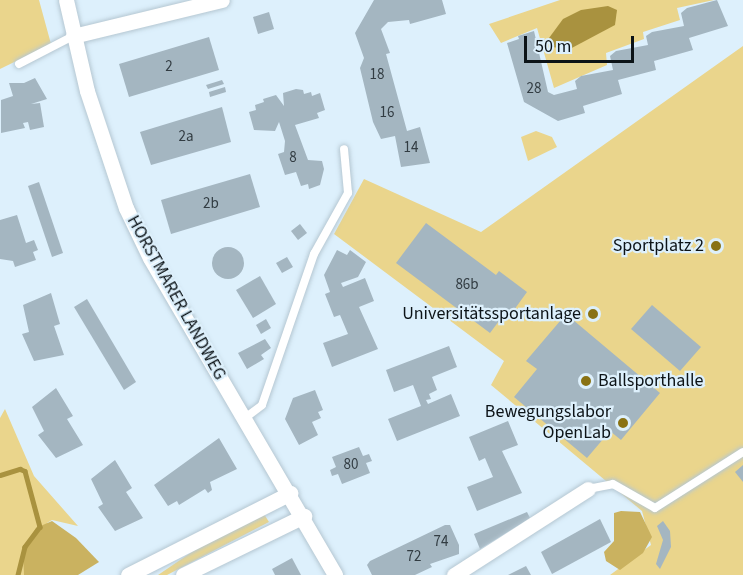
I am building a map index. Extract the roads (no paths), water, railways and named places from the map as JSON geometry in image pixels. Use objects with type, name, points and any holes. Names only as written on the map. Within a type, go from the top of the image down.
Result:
[{"type":"street","name":"HORSTMARER LANDWEG","points":[[66,0],[73,36],[105,154],[126,208],[150,258],[304,516],[335,575]]},
{"type":"street","points":[[73,36],[222,0]]},
{"type":"street","points":[[454,575],[588,489]]},
{"type":"street","points":[[128,575],[290,493]]},
{"type":"street","points":[[183,575],[304,516]]},
{"type":"lane","points":[[19,64],[73,36]]},
{"type":"lane","points":[[245,418],[262,405],[314,254],[348,193],[344,149]]},
{"type":"lane","points":[[588,489],[613,484],[655,508],[743,452]]},
{"type":"waterway","points":[[0,475],[20,469],[25,471],[40,527],[25,547],[18,575]]},
{"type":"place","name":"Sportplatz 2","points":[[716,246]]},
{"type":"place","name":"Universitätssportanlage","points":[[593,314]]},
{"type":"place","name":"Ballsporthalle","points":[[586,381]]},
{"type":"place","name":"Bewegungslabor OpenLab","points":[[623,423]]}]
